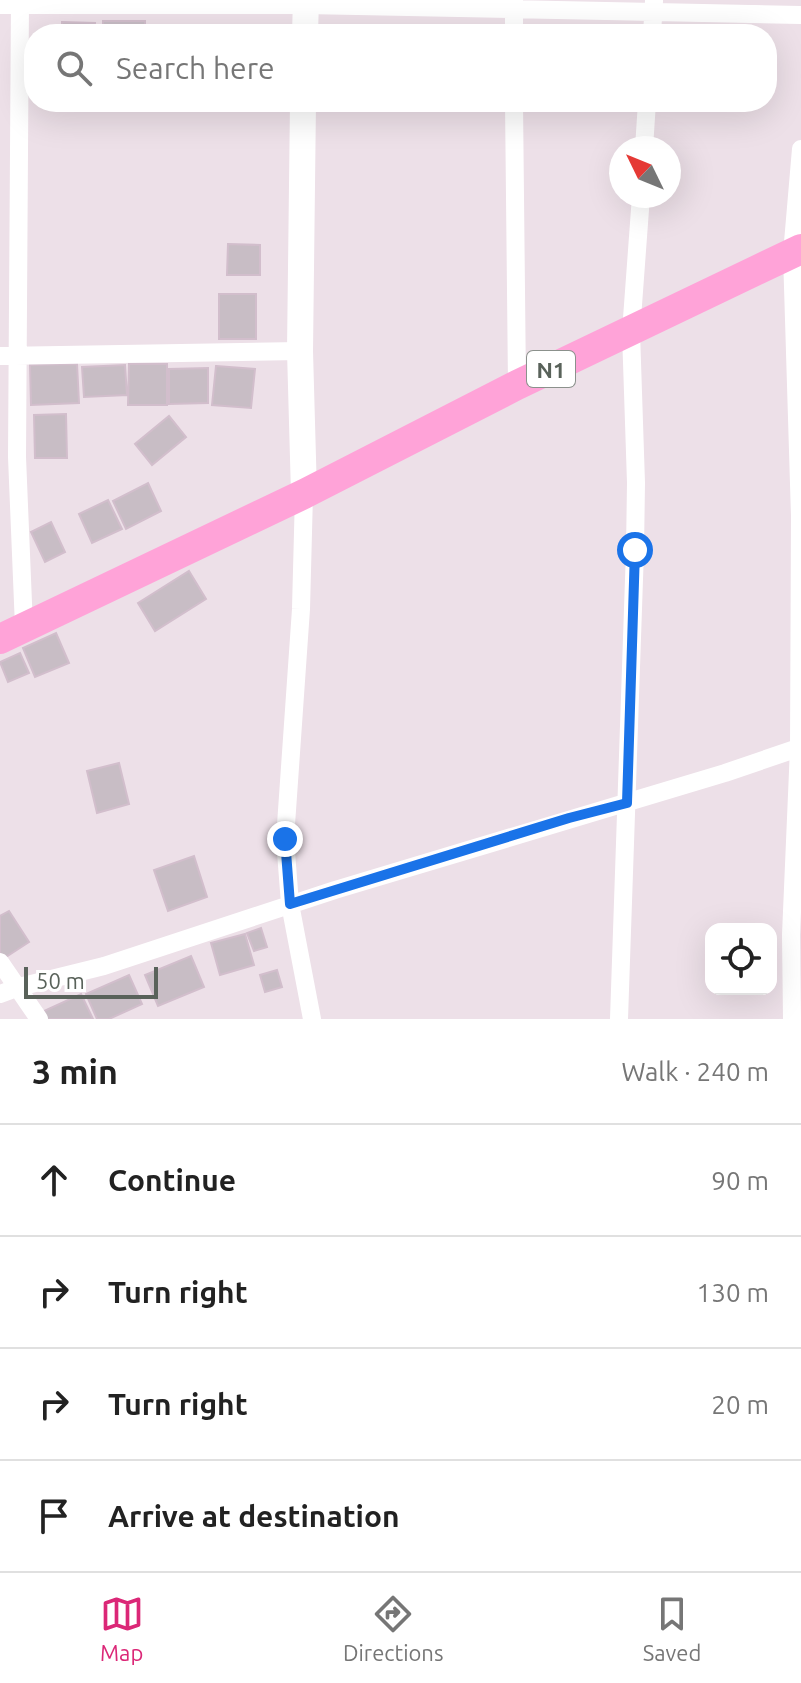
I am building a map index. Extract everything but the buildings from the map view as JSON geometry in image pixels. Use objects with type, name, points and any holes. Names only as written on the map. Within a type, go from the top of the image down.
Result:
[{"type":"main road","points":[[305,24],[306,2]]},
{"type":"main road","points":[[303,112],[300,351],[304,494]]},
{"type":"main road","name":"N1","points":[[12,633],[304,494],[517,385],[796,251]]},
{"type":"street","points":[[0,5],[306,2],[514,4],[654,6],[801,15]]},
{"type":"street","points":[[12,633],[19,356],[20,3]]},
{"type":"street","points":[[514,112],[517,385]]},
{"type":"street","points":[[645,136],[646,112]]},
{"type":"street","points":[[792,1019],[791,935],[800,748],[796,251],[801,149]]},
{"type":"street","points":[[619,1019],[636,483],[631,332],[640,208]]},
{"type":"street","points":[[0,356],[300,351]]},
{"type":"street","points":[[304,494],[302,594],[285,839],[290,904],[312,1019]]},
{"type":"street","points":[[0,994],[104,966],[290,904],[800,748]]},
{"type":"street","points":[[0,962],[39,1019]]},
{"type":"route","points":[[285,839],[290,904],[627,803],[635,550]]}]
